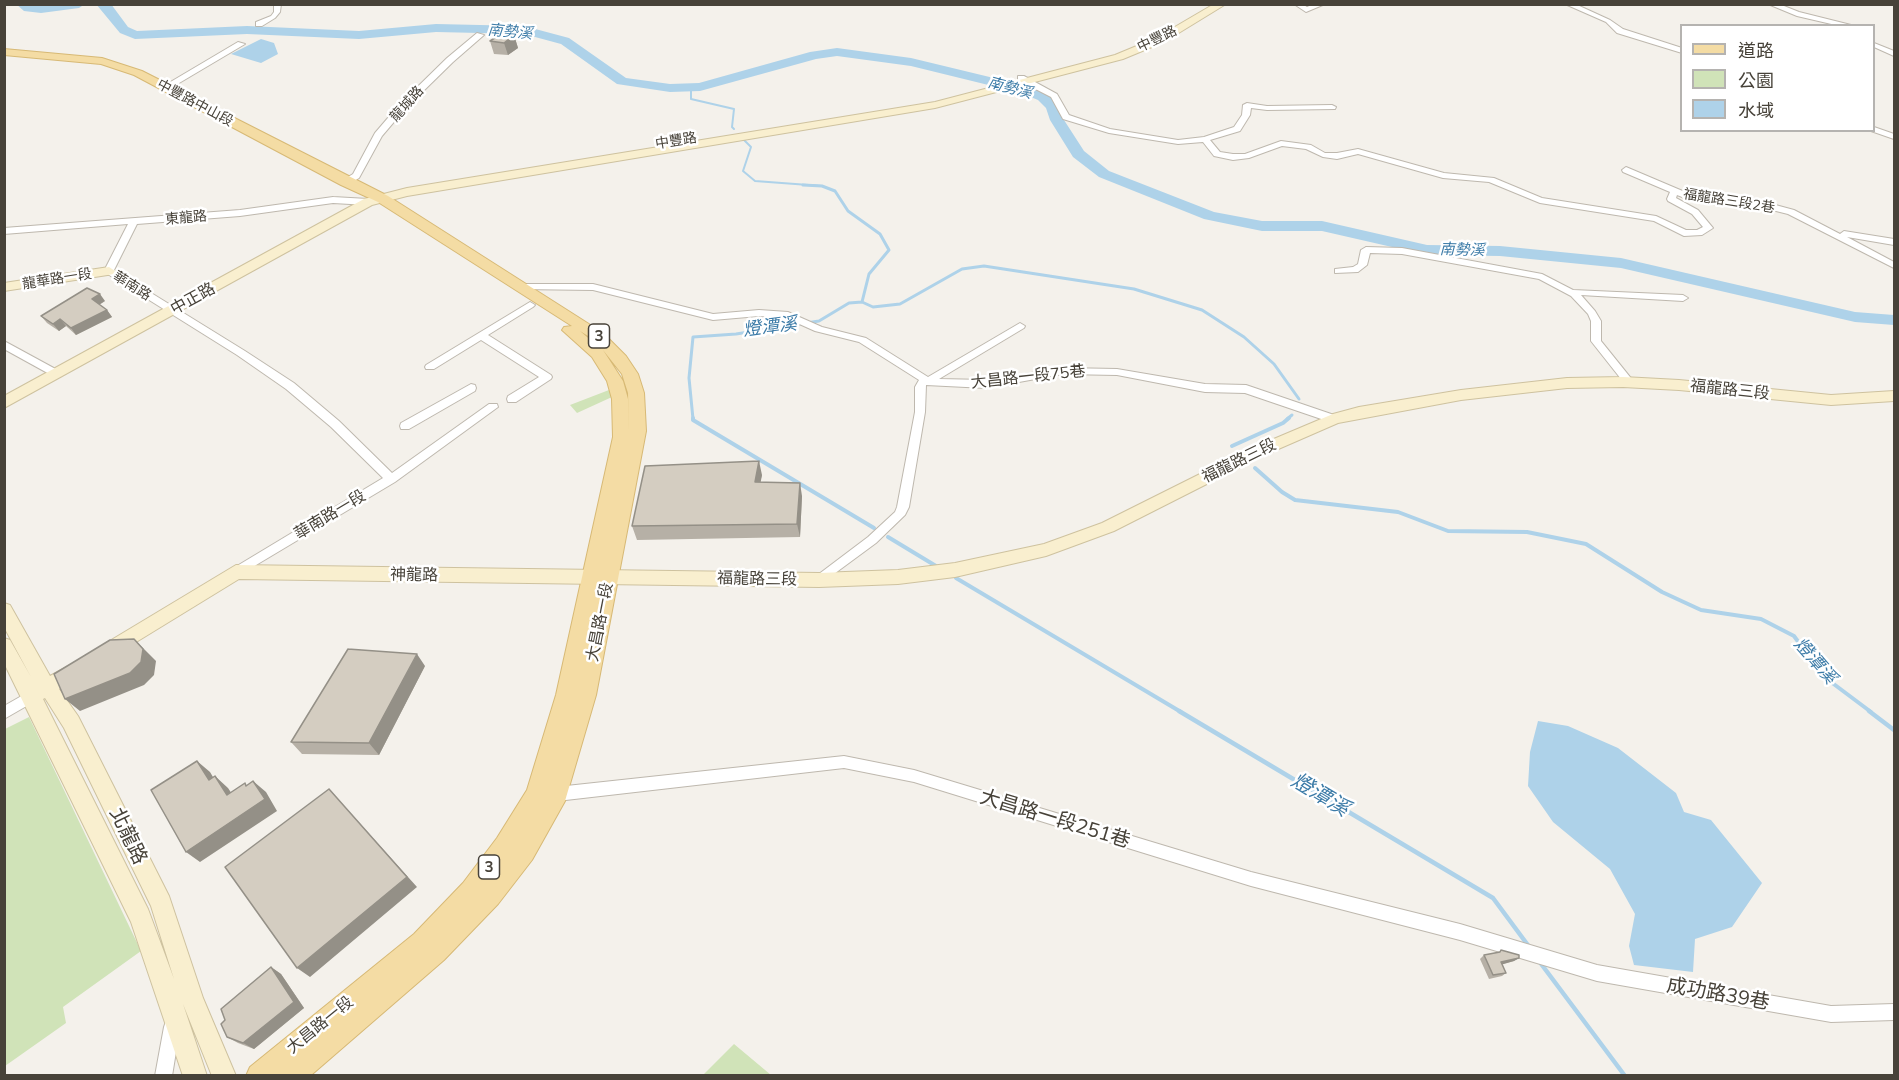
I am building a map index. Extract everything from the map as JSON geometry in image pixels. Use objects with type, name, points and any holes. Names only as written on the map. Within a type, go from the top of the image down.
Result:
[{"type":"main road","name":"中豐路","points":[[374,199],[801,124],[935,105],[1121,49],[1152,36],[1208,4]]},
{"type":"main road","name":"中豐路","points":[[1020,81],[1119,57],[1160,40],[1222,4]]},
{"type":"main road","name":"中豐路中山段","points":[[4,52],[102,62],[138,73],[346,182],[374,199]]},
{"type":"main road","name":"中豐路中山段","points":[[4,58],[86,64],[112,70],[374,199]]},
{"type":"main road","name":"大昌路一段","points":[[259,1076],[422,942],[471,891],[505,846],[537,794],[600,577],[638,431],[636,393],[630,374],[612,347],[522,287],[374,199]]},
{"type":"main road","name":"大昌路一段","points":[[290,1076],[435,952],[490,896],[524,852],[557,794],[586,695],[600,577],[621,437],[620,399],[615,381],[597,352],[584,340],[387,212],[374,199]]},
{"type":"main road","name":"中正路","points":[[4,404],[374,199]]},
{"type":"main road","name":"龍華路一段","points":[[4,287],[108,271]]},
{"type":"main road","name":"福龍路三段","points":[[600,577],[819,580],[936,574],[1046,550],[1108,527],[1255,453],[1333,419],[1371,409],[1461,395],[1567,383],[1629,382],[1831,400],[1894,396]]},
{"type":"main road","name":"神龍路","points":[[236,572],[600,577]]},
{"type":"main road","name":"華南路一段","points":[[40,692],[236,572]]},
{"type":"main road","name":"北龍路","points":[[4,610],[140,917],[161,972],[195,1076]]},
{"type":"main road","name":"北龍路","points":[[4,645],[40,692],[71,722],[161,903],[192,999],[224,1076]]},
{"type":"street","points":[[259,24],[277,12],[278,4]]},
{"type":"street","points":[[1297,4],[1306,10],[1322,4]]},
{"type":"street","points":[[1568,4],[1608,21],[1620,31],[1680,50]]},
{"type":"street","points":[[1771,4],[1797,14],[1843,24]]},
{"type":"street","name":"龍城路","points":[[346,182],[356,176],[378,135],[402,107],[450,60],[480,35]]},
{"type":"street","points":[[166,87],[241,44]]},
{"type":"street","points":[[1875,45],[1894,54]]},
{"type":"street","points":[[1020,81],[1054,96],[1066,117],[1109,131],[1178,142],[1205,139],[1237,129],[1246,115],[1247,105],[1267,108],[1332,107]]},
{"type":"street","points":[[1875,129],[1894,137]]},
{"type":"street","points":[[1205,139],[1217,154],[1233,157],[1246,156],[1281,143],[1308,147],[1323,154],[1337,156],[1358,151],[1443,175],[1491,180],[1540,200],[1656,219],[1684,233],[1699,233],[1708,228],[1695,212],[1671,199],[1674,192]]},
{"type":"street","name":"福龍路三段2巷","points":[[1626,170],[1674,192],[1708,201],[1779,208],[1801,216],[1894,265]]},
{"type":"street","name":"東龍路","points":[[4,231],[240,213],[333,200],[374,199]]},
{"type":"street","name":"華南路","points":[[134,221],[108,271],[172,311]]},
{"type":"street","points":[[1834,233],[1894,242]]},
{"type":"street","points":[[1338,271],[1355,270],[1362,265],[1366,250],[1402,251],[1542,277],[1574,294],[1592,313],[1596,321],[1596,341],[1629,382]]},
{"type":"street","name":"大昌路一段75巷","points":[[522,287],[594,287],[713,317],[776,313],[788,315],[806,324],[862,340],[929,381],[986,384],[1063,371],[1117,372],[1205,388],[1246,389],[1333,419]]},
{"type":"street","points":[[1574,294],[1576,292],[1683,298]]},
{"type":"street","points":[[430,367],[530,305]]},
{"type":"street","points":[[172,311],[290,386],[335,424],[391,479]]},
{"type":"street","points":[[819,580],[872,540],[899,515],[903,507],[920,412],[922,383],[1020,326]]},
{"type":"street","points":[[481,335],[547,377],[512,399]]},
{"type":"street","points":[[4,344],[57,374]]},
{"type":"street","points":[[405,426],[471,388]]},
{"type":"street","name":"華南路一段","points":[[236,572],[391,479],[493,407]]},
{"type":"street","points":[[4,713],[40,692]]},
{"type":"street","name":"大昌路一段251巷","points":[[557,794],[844,762],[914,776],[1251,879],[1461,932],[1535,955]]},
{"type":"street","name":"成功路39巷","points":[[1535,955],[1597,973],[1830,1014],[1894,1011]]},
{"type":"street","points":[[161,972],[173,1030],[163,1076]]},
{"type":"green space","points":[[609,390],[612,397],[577,413],[570,405]]},
{"type":"green space","points":[[29,717],[141,951],[63,1007],[66,1023],[5,1066],[5,729]]},
{"type":"green space","points":[[734,1044],[771,1075],[703,1075]]},
{"type":"water","points":[[261,39],[274,43],[278,54],[261,63],[231,54]]},
{"type":"water","points":[[1538,721],[1568,726],[1618,748],[1676,793],[1684,812],[1711,820],[1762,883],[1732,927],[1695,939],[1693,972],[1634,965],[1629,946],[1635,914],[1610,869],[1553,822],[1528,786],[1530,752]]},
{"type":"building","points":[[501,34],[514,35],[504,43],[490,41]]},
{"type":"building","points":[[87,288],[100,294],[92,299],[107,310],[71,328],[60,319],[53,324],[41,316]]},
{"type":"building","points":[[759,461],[755,482],[800,483],[797,524],[632,526],[645,466]]},
{"type":"building","points":[[134,639],[143,649],[141,662],[130,673],[65,699],[54,674],[110,640]]},
{"type":"building","points":[[348,649],[417,654],[369,743],[291,742]]},
{"type":"building","points":[[197,761],[209,780],[215,776],[227,795],[245,783],[246,786],[253,781],[265,799],[186,852],[151,790]]},
{"type":"building","points":[[329,789],[407,877],[297,968],[225,867]]},
{"type":"building","points":[[1501,950],[1519,955],[1519,958],[1501,962],[1506,973],[1493,975],[1484,955]]},
{"type":"building","points":[[271,967],[294,1002],[243,1043],[227,1037],[221,1024],[225,1020],[221,1009]]},
{"type":"waterway","name":"南勢溪","points":[[22,4],[28,8],[41,9],[79,4]]},
{"type":"waterway","name":"南勢溪","points":[[102,4],[124,30],[135,35],[247,30],[359,35],[436,28],[524,30],[565,41],[622,81],[670,88],[700,87],[815,55],[837,52],[911,62],[1026,90],[1043,97],[1053,107],[1057,120],[1078,154],[1104,174],[1210,216],[1262,226],[1322,226],[1427,250],[1500,251],[1621,263],[1855,317],[1894,320]]},
{"type":"waterway","name":"燈潭溪","points":[[691,87],[691,99],[734,109],[732,127],[734,129]]},
{"type":"waterway","name":"燈潭溪","points":[[743,139],[751,147],[743,171],[755,181],[822,186]]},
{"type":"waterway","name":"燈潭溪","points":[[803,185],[822,186]]},
{"type":"waterway","name":"燈潭溪","points":[[822,186],[835,191],[848,211],[880,234],[889,250],[869,274],[862,302]]},
{"type":"waterway","points":[[862,302],[873,307],[900,304],[962,269],[984,266],[1134,289],[1202,310],[1244,337],[1274,364],[1299,399]]},
{"type":"waterway","name":"燈潭溪","points":[[693,419],[689,378],[693,337],[736,334],[819,321],[849,303],[862,302]]},
{"type":"waterway","name":"燈潭溪","points":[[1287,419],[1292,415]]},
{"type":"waterway","name":"燈潭溪","points":[[1232,446],[1283,423],[1289,418]]},
{"type":"waterway","name":"燈潭溪","points":[[693,419],[874,528]]},
{"type":"waterway","name":"燈潭溪","points":[[1255,468],[1282,492],[1295,500],[1398,512],[1448,531],[1527,532],[1586,544],[1662,592],[1701,610],[1761,619],[1794,636],[1823,676],[1871,712]]},
{"type":"waterway","name":"燈潭溪","points":[[888,537],[936,566]]},
{"type":"waterway","name":"燈潭溪","points":[[956,578],[1181,712]]},
{"type":"waterway","name":"燈潭溪","points":[[1179,711],[1493,898],[1530,948]]},
{"type":"waterway","name":"燈潭溪","points":[[1869,711],[1894,730]]},
{"type":"waterway","name":"燈潭溪","points":[[1539,961],[1625,1076]]}]
